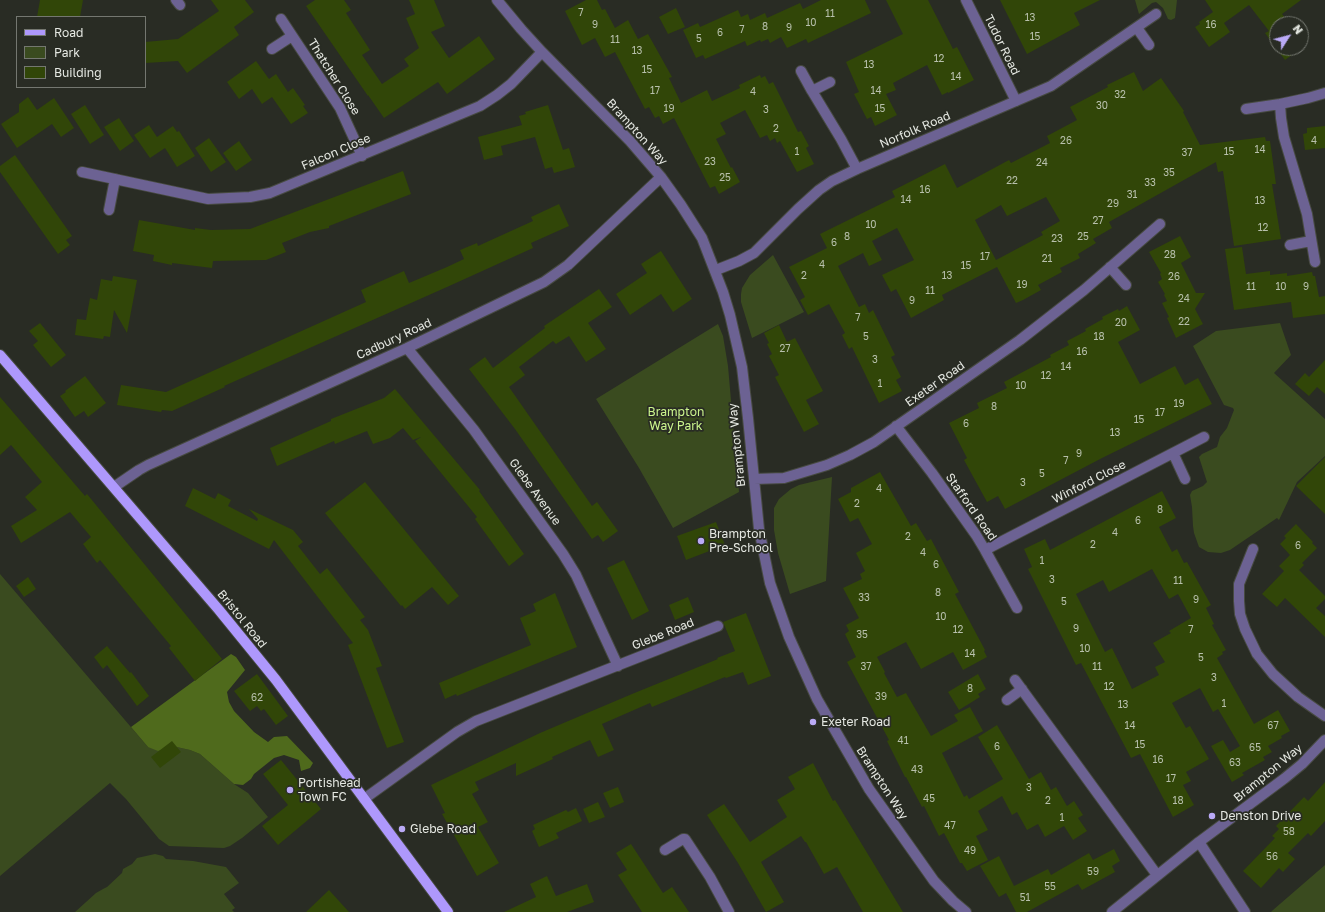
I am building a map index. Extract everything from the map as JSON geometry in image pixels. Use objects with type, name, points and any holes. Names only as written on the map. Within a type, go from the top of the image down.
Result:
[{"type":"main road","name":"Bristol Road","points":[[0,355],[219,610],[276,680],[448,912]]},
{"type":"street","name":"Brampton Way","points":[[497,0],[542,52],[620,130],[661,177],[696,228],[708,250],[730,315],[742,367],[759,529],[770,583],[789,637],[814,692],[859,774],[934,881],[966,912]]},
{"type":"street","name":"Tudor Road","points":[[966,0],[1016,101]]},
{"type":"street","name":"Norfolk Road","points":[[716,270],[754,253],[798,209],[819,190],[832,181],[1051,86],[1156,14]]},
{"type":"street","name":"Thatcher Close","points":[[281,19],[340,108],[362,156]]},
{"type":"street","points":[[1137,28],[1149,45]]},
{"type":"street","name":"Thatcher Close","points":[[272,49],[292,36]]},
{"type":"street","name":"Falcon Close","points":[[82,172],[208,199],[235,199],[276,191],[480,106],[493,98],[510,84],[542,52]]},
{"type":"street","points":[[801,71],[857,169]]},
{"type":"street","points":[[812,91],[830,82]]},
{"type":"street","points":[[1246,109],[1280,104],[1325,93]]},
{"type":"street","points":[[1280,104],[1280,118],[1284,137],[1307,214],[1315,262]]},
{"type":"street","name":"Cadbury Road","points":[[114,487],[148,465],[407,348],[544,282],[574,261],[661,177]]},
{"type":"street","points":[[109,210],[115,179]]},
{"type":"street","name":"Exeter Road","points":[[754,479],[784,478],[832,463],[862,449],[1020,340],[1059,310],[1160,224]]},
{"type":"street","points":[[1290,245],[1311,240]]},
{"type":"street","points":[[1110,267],[1126,285]]},
{"type":"street","name":"Glebe Avenue","points":[[407,348],[478,436],[563,554],[576,575],[618,666]]},
{"type":"street","name":"Stafford Road","points":[[896,426],[932,473],[986,550],[1017,608]]},
{"type":"street","name":"Winford Close","points":[[986,550],[1204,437]]},
{"type":"street","points":[[1173,453],[1185,479]]},
{"type":"street","points":[[1253,549],[1239,584],[1240,614],[1245,629],[1257,654],[1273,674],[1298,697],[1325,716]]},
{"type":"street","name":"Glebe Road","points":[[364,799],[457,732],[476,721],[718,626]]},
{"type":"street","points":[[1015,680],[1157,875]]},
{"type":"street","points":[[1007,700],[1022,690]]},
{"type":"street","name":"Brampton Way","points":[[1112,912],[1199,842],[1285,778],[1302,764],[1325,740]]},
{"type":"street","points":[[666,850],[683,838],[685,839],[710,877],[729,912]]},
{"type":"street","points":[[1199,842],[1245,912]]},
{"type":"green space","points":[[1135,0],[1177,0],[1175,18],[1171,20],[1168,19],[1163,8],[1156,2],[1152,3],[1139,14]]},
{"type":"green space","points":[[773,255],[804,312],[752,338],[741,302],[742,288],[750,275]]},
{"type":"green space","points":[[1280,323],[1291,355],[1274,373],[1325,419],[1325,456],[1297,482],[1279,520],[1277,518],[1230,550],[1221,553],[1208,552],[1199,547],[1194,533],[1190,495],[1192,491],[1203,486],[1207,482],[1199,457],[1217,447],[1220,437],[1227,428],[1234,410],[1233,408],[1224,405],[1193,346],[1216,331]]},
{"type":"green space","name":"Brampton Way Park","points":[[718,324],[723,336],[728,366],[739,492],[673,528],[639,468],[596,399]]},
{"type":"green space","points":[[832,477],[826,581],[790,594],[778,553],[774,530],[774,508],[779,499],[791,489],[799,485]]},
{"type":"green space","points":[[0,574],[148,747],[172,746],[200,754],[234,784],[248,793],[268,817],[242,838],[224,848],[169,846],[159,839],[126,799],[110,783],[0,876]]},
{"type":"green space","points":[[231,654],[236,657],[245,670],[227,692],[229,702],[234,711],[254,732],[268,742],[274,737],[287,736],[313,763],[310,768],[301,771],[299,760],[284,755],[274,758],[243,785],[234,784],[200,754],[172,746],[158,751],[148,747],[131,727]]},
{"type":"green space","points":[[155,854],[163,856],[166,859],[193,861],[226,867],[239,883],[224,894],[235,908],[232,910],[234,912],[75,912],[96,893],[107,887],[122,873],[123,869],[132,864],[137,858]]},
{"type":"green space","points":[[1325,865],[1325,912],[1271,912],[1273,910]]},
{"type":"building","points":[[40,0],[83,0],[80,16],[37,16]]},
{"type":"building","points":[[211,0],[245,0],[254,12],[234,27],[239,35],[187,73],[178,61],[146,63],[146,42],[178,39],[219,11]]},
{"type":"building","points":[[315,0],[344,0],[351,10],[346,13],[370,50],[362,55],[382,84],[409,66],[404,59],[419,48],[406,18],[415,14],[409,0],[434,0],[445,26],[431,32],[449,58],[479,36],[495,59],[447,94],[438,82],[384,118],[306,6]]},
{"type":"building","points":[[586,0],[597,0],[602,10],[605,9],[615,28],[628,20],[638,39],[648,34],[672,77],[669,78],[681,103],[707,90],[712,101],[740,88],[739,85],[760,75],[761,78],[765,76],[769,84],[773,82],[798,132],[801,131],[809,146],[806,148],[814,164],[797,172],[780,141],[777,143],[775,138],[770,141],[767,135],[760,138],[745,110],[720,123],[726,134],[716,139],[740,182],[719,194],[715,186],[710,188],[674,118],[663,124],[659,116],[655,118],[649,107],[645,109],[615,52],[605,57],[595,38],[582,45],[565,11]]},
{"type":"building","points":[[821,0],[865,0],[871,13],[808,43],[806,39],[787,48],[781,37],[770,43],[768,39],[761,42],[760,40],[747,46],[745,41],[705,59],[703,55],[696,58],[683,30],[698,23],[700,27],[738,10],[741,17],[748,14],[750,20],[765,13],[767,18],[800,3],[803,9]]},
{"type":"building","points":[[886,0],[928,0],[953,49],[957,47],[974,80],[942,95],[927,65],[893,83],[896,90],[886,94],[897,115],[875,126],[871,117],[867,119],[854,94],[859,92],[846,62],[903,34]]},
{"type":"building","points":[[1000,0],[1100,0],[1074,13],[1080,25],[1027,54]]},
{"type":"building","points":[[1205,0],[1301,0],[1282,14],[1284,16],[1269,16],[1269,31],[1249,5],[1224,23],[1230,32],[1209,47],[1195,27],[1200,24],[1199,22],[1213,12]]},
{"type":"building","points":[[676,8],[685,27],[668,34],[659,17]]},
{"type":"building","points":[[1269,31],[1269,38],[1265,33]]},
{"type":"building","points":[[1282,56],[1290,56],[1285,60]]},
{"type":"building","points":[[256,61],[269,79],[276,74],[288,92],[293,88],[305,105],[303,106],[308,113],[291,124],[272,97],[262,104],[252,89],[239,99],[227,82]]},
{"type":"building","points":[[1134,72],[1143,91],[1161,78],[1184,111],[1183,112],[1200,145],[1265,137],[1266,141],[1270,141],[1276,184],[1272,184],[1281,239],[1234,246],[1223,171],[1218,172],[1216,162],[1109,222],[1112,228],[1093,239],[1096,243],[1078,254],[1080,258],[1060,268],[1062,272],[1038,285],[1041,290],[1023,300],[1016,303],[997,267],[942,295],[944,300],[911,318],[896,289],[891,292],[882,275],[914,260],[897,228],[872,241],[882,260],[869,266],[863,253],[838,266],[859,307],[865,304],[869,313],[873,310],[895,355],[891,357],[901,377],[896,380],[902,391],[879,403],[852,347],[849,349],[842,335],[845,333],[829,304],[808,315],[800,300],[805,297],[789,267],[827,248],[820,234],[895,197],[892,191],[945,164],[957,188],[1009,160],[1011,163],[1050,143],[1047,136],[1077,120],[1070,107],[1108,87],[1107,85]],"holes":[[[1046,197],[1060,221],[1041,232],[1043,235],[996,260],[975,220],[1001,205],[1007,216]]]},
{"type":"building","points":[[28,97],[37,110],[54,98],[74,128],[61,137],[52,124],[17,148],[1,124],[19,112],[19,104]]},
{"type":"building","points":[[85,105],[104,135],[90,144],[71,114]]},
{"type":"building","points":[[548,105],[563,150],[569,148],[575,167],[554,173],[552,167],[545,169],[535,137],[501,146],[503,155],[484,160],[478,137],[522,125],[519,116],[526,114],[525,112]]},
{"type":"building","points":[[119,118],[134,141],[120,151],[104,127]]},
{"type":"building","points":[[149,125],[157,137],[173,126],[177,132],[179,131],[195,156],[177,167],[165,148],[150,158],[134,135]]},
{"type":"building","points":[[1325,126],[1325,148],[1305,150],[1303,134],[1307,133],[1307,128]]},
{"type":"building","points":[[209,138],[226,162],[211,172],[195,148]]},
{"type":"building","points":[[239,141],[252,160],[236,171],[223,153]]},
{"type":"building","points":[[15,155],[72,236],[66,240],[70,245],[58,254],[0,172],[0,166]]},
{"type":"building","points":[[403,171],[411,194],[329,226],[329,228],[310,232],[282,243],[286,252],[266,260],[213,261],[212,268],[172,263],[172,265],[153,261],[154,255],[133,251],[139,220],[195,230],[195,228],[211,230],[250,229]]},
{"type":"building","points":[[559,204],[569,226],[531,243],[533,248],[224,386],[225,387],[172,411],[162,410],[161,412],[117,405],[121,385],[166,392],[366,302],[361,290],[404,271],[409,283],[464,259],[460,250],[477,243],[478,246],[533,221],[531,217]]},
{"type":"building","points":[[1180,236],[1191,257],[1181,263],[1196,293],[1205,293],[1195,309],[1203,324],[1176,338],[1167,318],[1169,317],[1162,303],[1167,301],[1158,282],[1162,279],[1161,273],[1149,252]]},
{"type":"building","points":[[1242,247],[1246,274],[1270,271],[1270,275],[1287,273],[1287,276],[1312,272],[1313,276],[1315,276],[1319,297],[1325,296],[1325,314],[1293,318],[1291,302],[1234,310],[1225,249]]},
{"type":"building","points":[[661,251],[692,299],[673,312],[661,294],[630,315],[616,294],[647,273],[641,264]]},
{"type":"building","points":[[113,276],[137,280],[127,333],[114,310],[110,337],[104,336],[103,339],[75,335],[77,319],[86,320],[90,298],[97,300],[101,279],[112,281]]},
{"type":"building","points":[[599,289],[612,307],[588,323],[606,349],[586,362],[569,336],[556,344],[553,341],[519,367],[525,375],[509,387],[592,506],[597,502],[618,531],[603,542],[598,535],[592,539],[515,429],[469,369],[485,357],[493,368],[545,328],[544,326]]},
{"type":"building","points":[[1127,306],[1140,330],[1118,342],[1140,384],[1175,366],[1185,385],[1198,378],[1212,404],[1102,458],[1005,509],[998,496],[987,502],[964,460],[967,458],[949,423],[979,408],[977,403],[1007,388],[1004,382],[1051,357],[1050,355],[1069,345],[1067,341],[1086,331],[1085,329],[1103,319],[1102,317],[1118,309],[1119,311]]},
{"type":"building","points":[[40,323],[66,355],[51,367],[33,345],[38,341],[29,331]]},
{"type":"building","points":[[779,325],[787,342],[795,338],[823,391],[806,400],[819,424],[804,432],[775,377],[779,375],[769,356],[772,354],[764,333]]},
{"type":"building","points":[[1325,360],[1325,394],[1317,387],[1309,396],[1295,384],[1305,373],[1309,377]]},
{"type":"building","points":[[85,376],[106,403],[88,417],[84,411],[75,417],[60,396]]},
{"type":"building","points":[[395,389],[480,490],[479,491],[524,554],[509,566],[475,519],[477,517],[415,441],[421,437],[413,440],[403,428],[390,438],[373,444],[367,431],[335,444],[334,441],[277,466],[270,448],[331,421],[331,419],[384,398]]},
{"type":"building","points":[[0,397],[85,496],[87,494],[222,659],[195,681],[169,648],[171,646],[100,560],[97,563],[83,544],[91,537],[70,512],[21,543],[11,526],[37,510],[25,497],[42,482],[11,445],[0,455]]},
{"type":"building","points":[[1325,457],[1325,514],[1296,486]]},
{"type":"building","points":[[880,472],[911,526],[916,523],[927,541],[931,539],[959,592],[955,594],[985,650],[984,651],[987,657],[963,670],[953,652],[921,669],[906,642],[877,657],[885,672],[884,673],[897,697],[906,693],[931,736],[958,721],[954,715],[970,707],[983,731],[942,753],[964,797],[967,795],[969,799],[1003,779],[978,737],[997,725],[1029,779],[1041,772],[1051,790],[1056,787],[1067,806],[1074,801],[1083,815],[1078,818],[1087,831],[1073,840],[1064,826],[1045,837],[1038,824],[1027,830],[1017,812],[1012,815],[1002,796],[978,811],[988,830],[976,836],[988,860],[967,871],[962,863],[960,863],[944,833],[939,836],[924,806],[922,807],[905,777],[887,741],[889,740],[847,662],[856,657],[845,634],[849,631],[846,625],[859,618],[843,588],[862,579],[860,574],[865,571],[856,553],[872,544],[858,518],[850,522],[838,499],[851,492],[851,488]]},
{"type":"building","points":[[365,482],[459,596],[448,605],[432,587],[405,609],[325,513]]},
{"type":"building","points":[[193,488],[215,499],[218,493],[231,500],[228,506],[257,521],[258,519],[249,509],[293,530],[303,542],[298,546],[320,574],[327,568],[365,617],[360,620],[368,630],[382,666],[376,668],[404,742],[387,748],[348,645],[353,643],[274,540],[269,549],[185,506]]},
{"type":"building","points":[[1162,491],[1176,518],[1159,527],[1172,552],[1177,549],[1184,563],[1187,562],[1211,605],[1206,608],[1214,624],[1212,625],[1226,650],[1217,658],[1254,724],[1278,710],[1290,731],[1281,736],[1282,738],[1268,746],[1272,752],[1263,757],[1265,760],[1242,773],[1244,775],[1232,782],[1211,746],[1223,740],[1230,752],[1240,746],[1218,709],[1213,712],[1200,688],[1172,703],[1186,728],[1190,726],[1209,759],[1186,772],[1191,781],[1183,785],[1194,805],[1173,817],[1140,754],[1131,758],[1081,663],[1076,665],[1028,569],[1032,567],[1024,549],[1045,539],[1050,550]],"holes":[[[1152,569],[1169,599],[1178,594],[1191,618],[1169,631],[1171,633],[1153,643],[1165,662],[1155,667],[1159,675],[1132,689],[1112,648],[1105,652],[1076,594],[1103,580],[1109,592]]]},
{"type":"building","name":"Brampton Pre-School","points":[[716,522],[725,545],[686,560],[677,536]]},
{"type":"building","points":[[1296,524],[1317,548],[1302,563],[1304,565],[1299,570],[1325,596],[1325,599],[1316,608],[1325,616],[1325,637],[1285,598],[1277,607],[1262,594],[1284,571],[1279,566],[1290,555],[1280,544],[1286,538],[1284,536]]},
{"type":"building","points":[[624,560],[649,611],[632,620],[607,568]]},
{"type":"building","points":[[28,577],[36,589],[24,597],[16,586]]},
{"type":"building","points":[[555,593],[577,647],[457,696],[456,694],[445,699],[439,683],[531,645],[520,618],[536,611],[533,604]]},
{"type":"building","points":[[688,597],[694,612],[675,620],[669,605]]},
{"type":"building","points":[[746,613],[771,676],[748,685],[743,672],[726,678],[725,677],[652,707],[650,703],[602,724],[614,750],[598,757],[590,740],[552,757],[553,759],[516,776],[516,763],[475,782],[479,790],[472,794],[488,822],[478,827],[499,863],[477,876],[442,814],[445,813],[431,785],[540,733],[735,651],[723,622]]},
{"type":"building","points":[[107,646],[130,673],[131,672],[149,696],[137,706],[107,665],[103,669],[94,657]]},
{"type":"building","points":[[257,674],[288,716],[276,725],[264,709],[261,711],[257,706],[250,711],[234,691]]},
{"type":"building","points":[[978,674],[986,689],[978,694],[980,697],[959,710],[948,692]]},
{"type":"building","points":[[172,741],[181,752],[160,768],[151,757]]},
{"type":"building","name":"Portishead Town FC","points":[[281,760],[321,809],[278,845],[262,826],[288,805],[263,774]]},
{"type":"building","points":[[813,763],[833,801],[835,800],[903,912],[863,912],[837,867],[824,874],[801,836],[761,862],[784,902],[766,912],[738,863],[707,815],[724,804],[750,842],[787,817],[777,800],[795,789],[788,777]]},
{"type":"building","points":[[1325,782],[1325,821],[1311,836],[1308,833],[1288,853],[1295,859],[1283,872],[1279,868],[1261,888],[1243,871],[1275,838],[1272,836],[1279,829],[1276,826],[1304,797],[1308,801]]},
{"type":"building","points":[[618,787],[624,802],[610,808],[603,793]]},
{"type":"building","points":[[598,802],[605,817],[589,823],[583,809]]},
{"type":"building","points":[[576,808],[582,821],[556,833],[559,838],[539,847],[532,831],[535,829],[533,825],[566,810],[568,812]]},
{"type":"building","points":[[631,844],[663,893],[672,887],[689,912],[642,912],[618,875],[627,870],[616,853]]},
{"type":"building","points":[[1114,849],[1120,861],[1112,866],[1115,872],[1082,890],[1078,884],[1027,912],[1016,912],[1006,893],[999,897],[980,866],[999,856],[1014,886],[1048,869],[1051,875],[1089,853],[1093,860]]},
{"type":"building","points":[[547,876],[556,896],[587,884],[594,902],[567,912],[504,912],[536,897],[530,884]]},
{"type":"building","points":[[329,890],[349,912],[306,912]]},
{"type":"place","name":"Brampton Pre-School","points":[[701,541]]},
{"type":"place","name":"Exeter Road","points":[[813,722]]},
{"type":"place","name":"Portishead Town FC","points":[[290,790]]},
{"type":"place","name":"Denston Drive","points":[[1212,816]]},
{"type":"place","name":"Glebe Road","points":[[402,829]]}]
